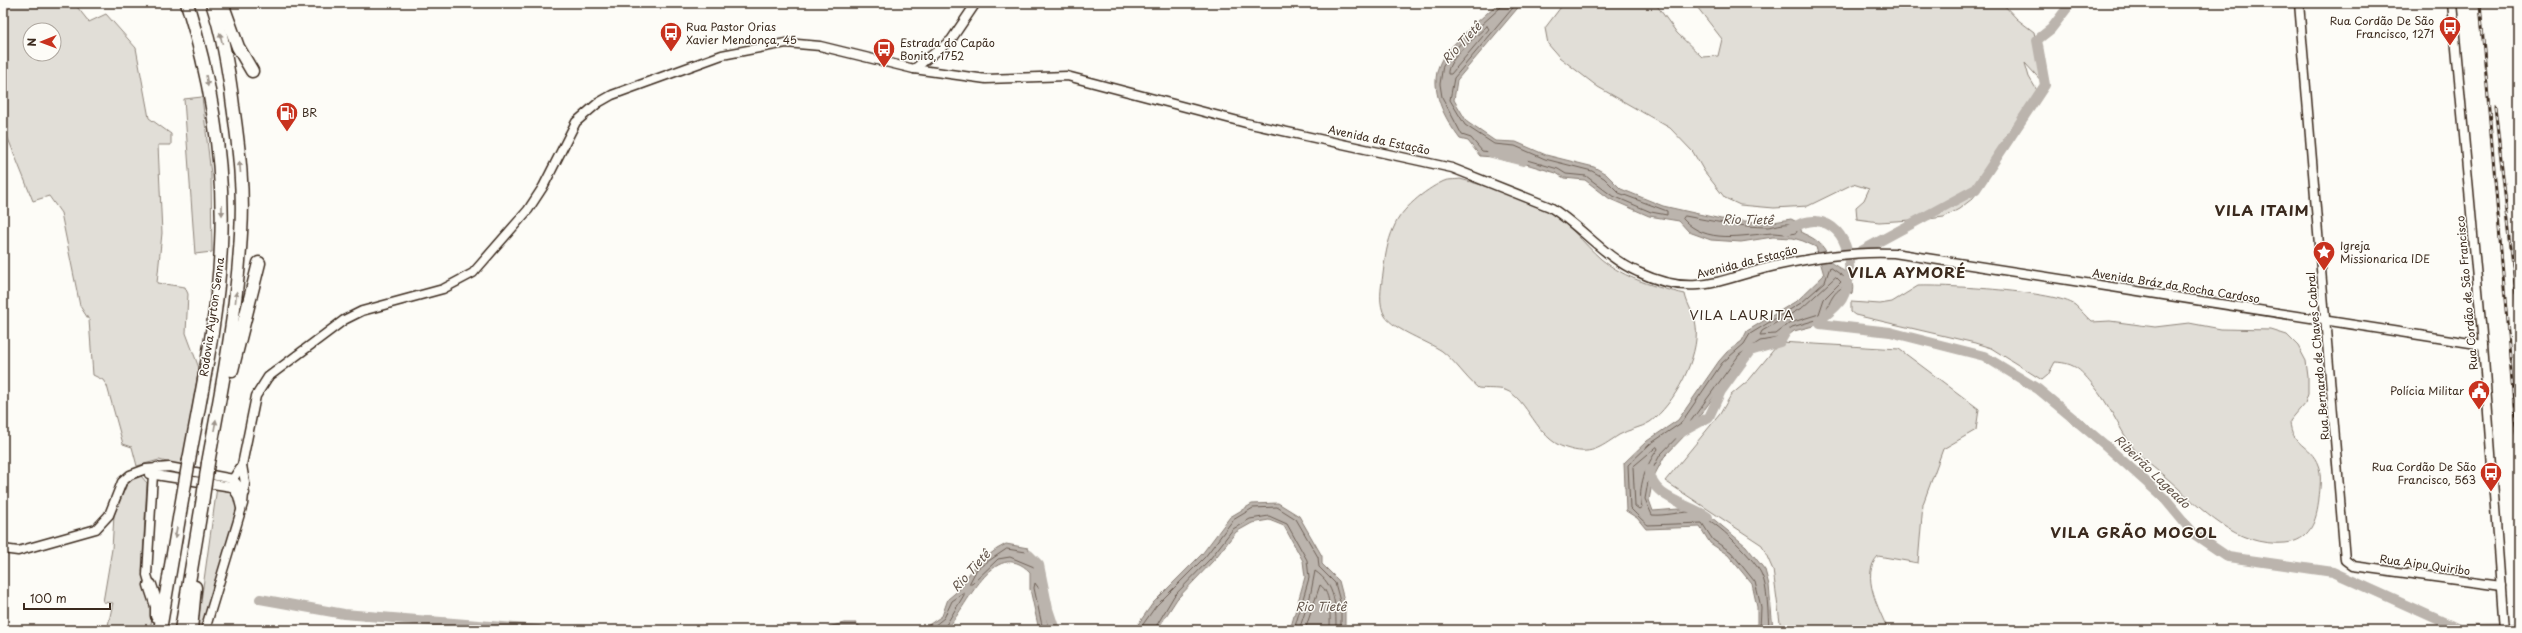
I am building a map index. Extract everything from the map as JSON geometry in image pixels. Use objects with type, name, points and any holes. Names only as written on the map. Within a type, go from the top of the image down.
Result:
[{"type":"highway","name":"Rodovia Ayrton Senna","points":[[160,630],[215,309],[222,244],[222,207],[218,150],[205,69],[187,3]]},
{"type":"highway","name":"Rodovia Ayrton Senna","points":[[181,630],[208,463],[233,328],[239,264],[242,201],[239,156],[231,87],[212,3]]},
{"type":"highway","points":[[222,3],[238,47],[252,71]]},
{"type":"highway","points":[[219,404],[238,350],[259,263]]},
{"type":"highway","points":[[191,630],[195,592],[192,563]]},
{"type":"highway","points":[[150,585],[154,588],[162,589],[168,582]]},
{"type":"highway","points":[[150,585],[157,606],[155,630]]},
{"type":"street","points":[[914,69],[950,40],[976,3]]},
{"type":"street","name":"Rua Bernardo de Chaves Cabral","points":[[2299,3],[2327,321],[2344,557],[2347,563]]},
{"type":"street","name":"Rua Cordão de São Francisco","points":[[2452,3],[2483,344],[2504,628]]},
{"type":"street","name":"Avenida da Estação","points":[[242,465],[256,396],[268,377],[350,317],[362,311],[443,289],[456,284],[473,273],[528,210],[543,187],[572,127],[598,103],[640,85],[722,55],[786,43],[820,46],[914,69],[986,79],[1067,76],[1246,123],[1452,168],[1550,207],[1565,216],[1625,265],[1653,278],[1677,285],[1707,285],[1771,266],[1813,258],[1865,253]]},
{"type":"street","name":"Avenida Bráz da Rocha Cardoso","points":[[1865,253],[1908,255],[2483,344]]},
{"type":"street","points":[[232,483],[242,465]]},
{"type":"street","points":[[205,630],[241,513],[245,493],[242,465]]},
{"type":"street","points":[[3,549],[18,551],[96,529],[109,515],[122,482],[130,474],[157,467],[232,483],[245,493]]},
{"type":"street","points":[[150,585],[147,575],[152,474],[157,467]]},
{"type":"street","points":[[138,472],[232,483]]},
{"type":"street","points":[[152,492],[160,480],[169,476]]},
{"type":"street","points":[[232,483],[241,503],[241,513]]},
{"type":"street","name":"Rua Aipu Quiribo","points":[[2347,563],[2353,566],[2501,586]]},
{"type":"shaded area","points":[[3,3],[74,3],[89,22],[106,14],[136,48],[149,118],[171,134],[171,145],[158,145],[162,233],[157,283],[185,287],[188,294],[186,333],[199,368],[182,466],[159,460],[137,466],[132,447],[123,444],[107,386],[103,380],[93,375],[89,320],[80,306],[61,213],[49,196],[33,201],[3,126]]},
{"type":"shaded area","points":[[1564,3],[1655,3],[1677,33],[1702,57],[1718,56],[1722,39],[1694,3],[2002,3],[2017,19],[2034,32],[2045,85],[2025,63],[2029,77],[2041,97],[2029,109],[2012,137],[1990,165],[1983,186],[1972,199],[1959,209],[1944,217],[1879,222],[1857,219],[1856,207],[1864,200],[1869,189],[1853,184],[1808,206],[1774,208],[1740,205],[1725,198],[1704,171],[1693,152],[1670,128],[1598,87],[1559,57],[1548,44],[1545,28]]},
{"type":"shaded area","points":[[202,97],[211,174],[212,252],[195,254],[184,99]]},
{"type":"shaded area","points":[[1460,179],[1504,192],[1537,205],[1561,220],[1601,259],[1620,272],[1652,285],[1685,294],[1696,326],[1694,351],[1684,379],[1676,392],[1668,404],[1650,422],[1623,433],[1606,444],[1588,451],[1566,448],[1547,436],[1513,394],[1502,389],[1478,388],[1442,351],[1403,331],[1389,321],[1385,316],[1381,306],[1381,285],[1388,244],[1397,220],[1414,201],[1435,185],[1444,181]]},
{"type":"shaded area","points":[[1918,286],[1975,288],[2046,296],[2064,300],[2075,305],[2092,322],[2110,321],[2155,327],[2189,323],[2221,329],[2271,330],[2287,335],[2298,346],[2306,361],[2308,377],[2308,394],[2305,403],[2290,421],[2291,429],[2297,441],[2315,458],[2320,473],[2318,506],[2311,528],[2301,538],[2294,541],[2285,543],[2267,543],[2235,533],[2221,524],[2207,514],[2139,455],[2126,438],[2109,408],[2094,386],[2078,369],[2073,366],[2055,362],[2048,375],[2042,380],[1991,348],[1855,315],[1851,312],[1851,302],[1880,304],[1892,302]]},
{"type":"shaded area","points":[[1780,342],[1899,349],[1979,409],[1976,430],[1943,449],[1923,504],[1918,563],[1878,556],[1873,564],[1871,582],[1873,592],[1888,630],[1781,630],[1773,570],[1762,545],[1665,481],[1720,414],[1731,395],[1749,380]]},
{"type":"shaded area","points":[[136,476],[141,476],[147,483],[142,571],[153,612],[150,630],[107,630],[113,603],[103,602],[112,549],[114,515],[128,482]]},
{"type":"shaded area","points":[[217,487],[232,494],[237,509],[202,630],[197,630]]},
{"type":"water","name":"Rio Tietê","points":[[1504,3],[1522,3],[1457,80],[1454,100],[1467,122],[1495,141],[1516,142],[1546,155],[1594,167],[1606,174],[1621,189],[1663,206],[1721,219],[1768,223],[1791,219],[1799,223],[1802,233],[1812,238],[1823,247],[1830,262],[1844,271],[1852,282],[1852,294],[1846,290],[1839,296],[1832,307],[1827,320],[1817,325],[1794,331],[1780,342],[1762,345],[1742,358],[1688,432],[1664,457],[1653,478],[1649,500],[1653,511],[1691,508],[1705,512],[1746,546],[1765,570],[1769,585],[1773,630],[1757,630],[1757,607],[1752,584],[1728,555],[1710,543],[1700,527],[1646,529],[1637,518],[1626,511],[1624,463],[1647,441],[1678,420],[1719,361],[1727,352],[1742,341],[1747,331],[1798,300],[1824,275],[1816,247],[1793,238],[1773,237],[1741,242],[1711,240],[1689,232],[1679,221],[1649,216],[1610,199],[1585,180],[1564,178],[1556,173],[1506,158],[1480,156],[1468,141],[1460,139],[1444,113],[1437,93],[1437,73],[1440,63],[1449,49],[1495,6]]},
{"type":"water","name":"Rio Tietê","points":[[1278,503],[1299,516],[1322,556],[1322,564],[1339,581],[1345,604],[1345,630],[1290,630],[1305,577],[1303,561],[1284,526],[1269,520],[1252,523],[1236,532],[1213,561],[1177,599],[1157,630],[1134,630],[1153,603],[1202,554],[1230,517],[1252,504]]},
{"type":"water","name":"Rio Tietê","points":[[1006,544],[1028,548],[1039,567],[1038,577],[1046,591],[1054,630],[1039,630],[1030,589],[1030,572],[1017,563],[1004,562],[982,579],[946,630],[921,630],[942,616],[948,599],[960,589],[974,566]]},
{"type":"water","points":[[844,623],[856,623],[864,630],[824,630],[828,627]]},
{"type":"waterway","points":[[1854,255],[1976,189],[2045,85],[2037,40],[2051,29],[2071,3]]},
{"type":"waterway","name":"Rio Tietê","points":[[1492,153],[1523,161]]},
{"type":"waterway","name":"Rio Tietê","points":[[1787,230],[1804,222],[1816,221],[1828,224],[1837,231],[1843,241],[1849,264],[1849,276],[1846,288],[1840,302],[1820,320]]},
{"type":"waterway","name":"Ribeirão Lageado","points":[[1820,324],[1890,332],[1984,356],[2038,389],[2104,444],[2164,498],[2194,534],[2228,557],[2333,572],[2459,629],[2519,628]]},
{"type":"waterway","name":"Rio Tietê","points":[[1678,434],[1709,417],[1721,391],[1750,351],[1780,342],[1786,332]]},
{"type":"waterway","name":"Rio Tietê","points":[[1650,470],[1656,487],[1663,493],[1708,517]]},
{"type":"waterway","name":"Rio Tietê","points":[[1029,555],[1039,565],[1048,609],[1055,630]]},
{"type":"waterway","points":[[260,599],[344,614],[538,630]]},
{"type":"railway","points":[[2480,3],[2519,464]]},
{"type":"railway","points":[[2495,106],[2519,318]]},
{"type":"place","name":"Rua Cordão De São Francisco, 1271","points":[[2450,46]]},
{"type":"place","name":"Rua Pastor Orias Xavier Mendonça, 45","points":[[671,52]]},
{"type":"place","name":"Estrada do Capão Bonito, 1752","points":[[884,68]]},
{"type":"place","name":"BR","points":[[287,132]]},
{"type":"place","name":"Igreja Missionarica IDE","points":[[2324,272]]},
{"type":"place","name":"Polícia Militar","points":[[2479,410]]},
{"type":"place","name":"Rua Cordão De São Francisco, 563","points":[[2491,492]]},
{"type":"district","name":"VILA ITAIM","points":[[2262,211]]},
{"type":"district","name":"VILA AYMORÉ","points":[[1907,273]]},
{"type":"district","name":"VILA LAURITA","points":[[1742,315]]},
{"type":"district","name":"VILA GRÃO MOGOL","points":[[2134,533]]}]
